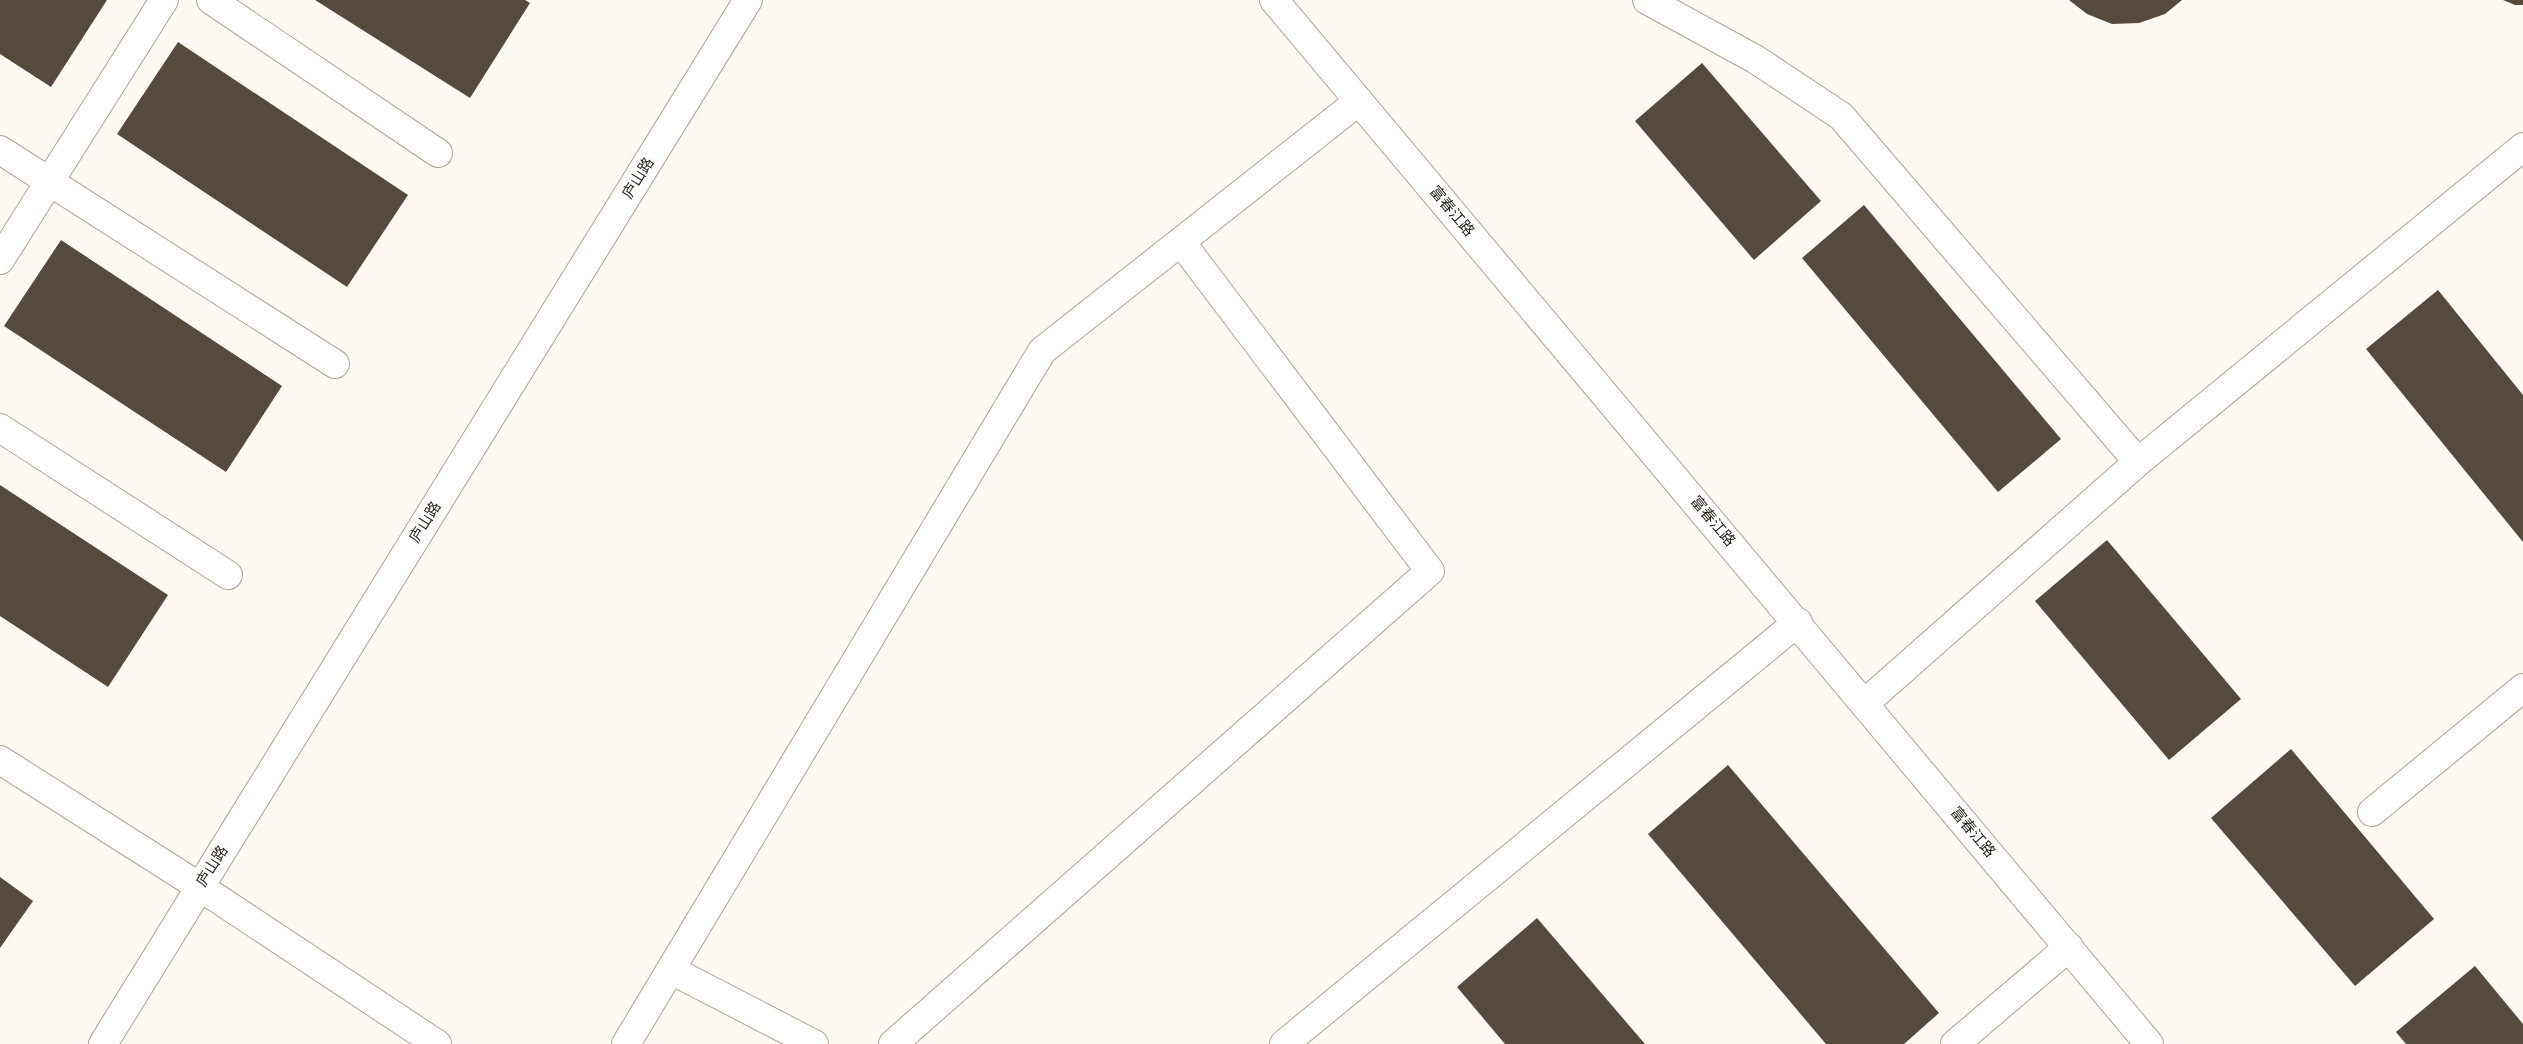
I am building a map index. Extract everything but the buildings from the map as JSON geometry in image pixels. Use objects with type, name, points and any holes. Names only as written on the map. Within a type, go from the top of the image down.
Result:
[{"type":"street","points":[[0,260],[164,0]]},
{"type":"street","points":[[211,0],[438,153]]},
{"type":"street","name":"庐山路","points":[[103,1044],[748,0]]},
{"type":"street","name":"富春江路","points":[[1274,0],[1798,622],[2149,1044]]},
{"type":"street","points":[[1647,0],[1755,59],[1841,116],[2138,462]]},
{"type":"street","points":[[626,1044],[1042,351],[1359,101]]},
{"type":"street","points":[[1865,703],[2138,462],[2523,147]]},
{"type":"street","points":[[0,150],[335,364]]},
{"type":"street","points":[[893,1044],[1430,571],[1181,242]]},
{"type":"street","points":[[0,428],[228,575]]},
{"type":"street","points":[[1284,1044],[1798,622]]},
{"type":"street","points":[[2372,812],[2523,688]]},
{"type":"street","points":[[0,760],[200,887],[437,1044]]},
{"type":"street","points":[[1955,1044],[2069,947]]},
{"type":"street","points":[[670,970],[814,1044]]}]
